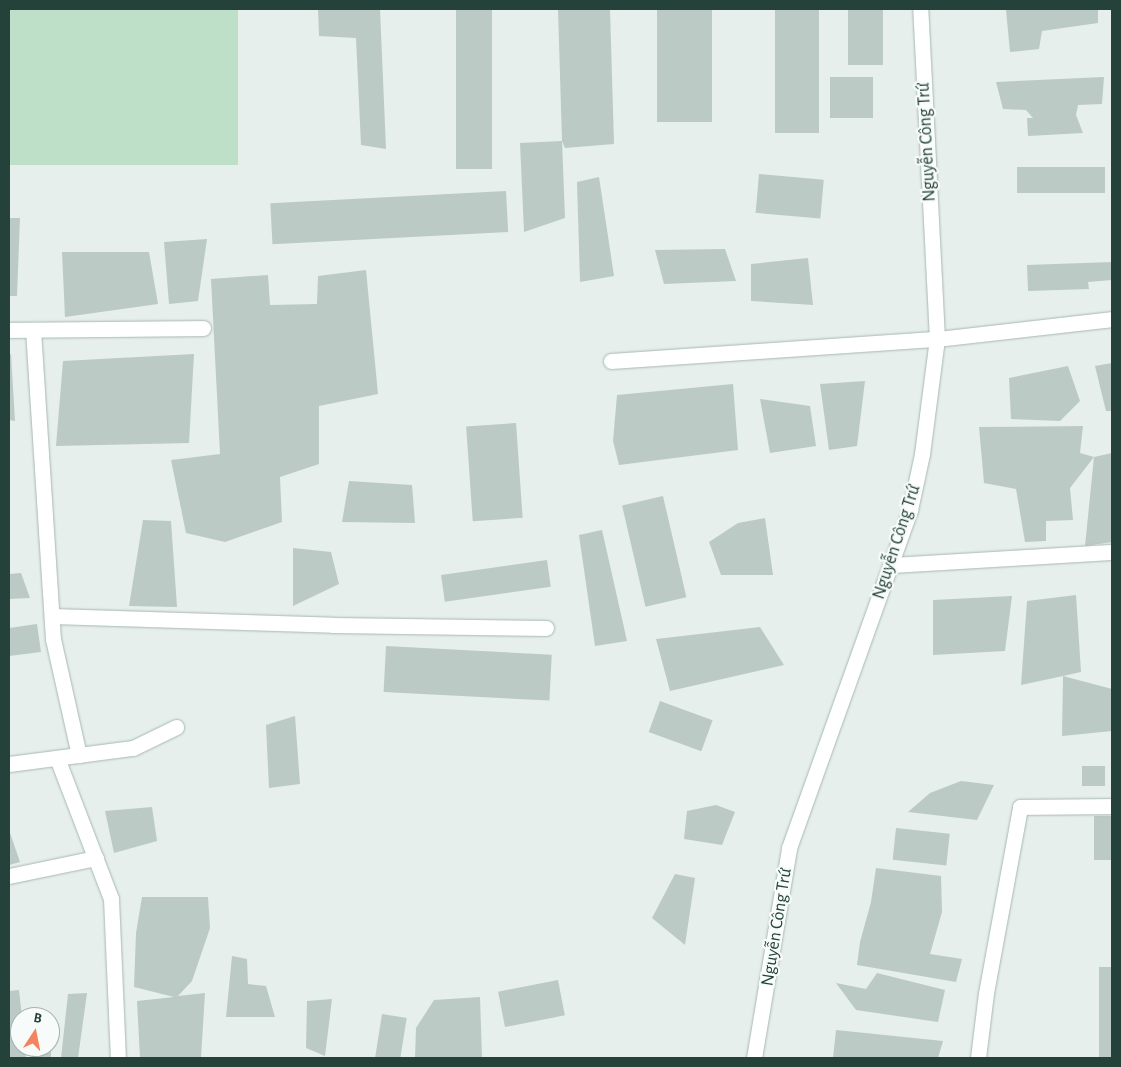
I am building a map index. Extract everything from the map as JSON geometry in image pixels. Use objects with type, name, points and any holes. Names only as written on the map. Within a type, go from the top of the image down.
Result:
[{"type":"main road","name":"Nguyễn Công Trứ","points":[[754,1058],[789,848],[892,565],[910,510],[922,454],[936,339],[920,9]]},
{"type":"main road","points":[[611,361],[936,339],[1112,319]]},
{"type":"main road","points":[[9,330],[203,328]]},
{"type":"main road","points":[[33,330],[53,639],[79,755]]},
{"type":"main road","points":[[892,565],[1112,552]]},
{"type":"main road","points":[[52,616],[333,625],[546,628]]},
{"type":"main road","points":[[9,764],[133,748],[176,727]]},
{"type":"main road","points":[[57,758],[111,899],[118,1058]]},
{"type":"main road","points":[[978,1058],[986,993],[1020,807],[1112,806]]},
{"type":"main road","points":[[9,876],[96,858]]},
{"type":"green space","points":[[9,9],[238,9],[238,165],[9,165]]},
{"type":"building","points":[[318,9],[380,9],[386,149],[361,145],[356,38],[319,36]]},
{"type":"building","points":[[456,9],[492,9],[492,169],[456,169]]},
{"type":"building","points":[[558,9],[610,9],[614,144],[565,148],[562,141]]},
{"type":"building","points":[[657,9],[712,9],[712,122],[657,122]]},
{"type":"building","points":[[775,9],[819,9],[819,133],[775,133]]},
{"type":"building","points":[[848,9],[883,9],[883,65],[848,65]]},
{"type":"building","points":[[1098,9],[1098,23],[1042,31],[1039,49],[1010,52],[1006,10]]},
{"type":"building","points":[[830,77],[873,77],[873,118],[830,118]]},
{"type":"building","points":[[1104,77],[1102,104],[1078,105],[1076,115],[1083,133],[1028,136],[1027,118],[1033,118],[1026,110],[1003,109],[996,82]]},
{"type":"building","points":[[562,141],[565,218],[524,232],[520,143]]},
{"type":"building","points":[[1017,167],[1105,167],[1105,193],[1017,193]]},
{"type":"building","points":[[759,174],[824,180],[820,219],[756,213]]},
{"type":"building","points":[[599,177],[614,276],[580,282],[577,182]]},
{"type":"building","points":[[506,191],[508,232],[272,244],[270,203]]},
{"type":"building","points":[[9,218],[20,218],[17,296],[9,296]]},
{"type":"building","points":[[207,239],[198,301],[169,304],[164,242]]},
{"type":"building","points":[[725,249],[736,281],[664,284],[655,250]]},
{"type":"building","points":[[62,252],[149,252],[158,304],[65,317]]},
{"type":"building","points":[[808,258],[813,305],[751,301],[751,264]]},
{"type":"building","points":[[1112,262],[1112,280],[1088,282],[1089,289],[1028,291],[1027,265]]},
{"type":"building","points":[[366,270],[378,394],[319,406],[319,464],[280,477],[282,522],[225,542],[186,533],[171,460],[220,454],[211,279],[268,275],[270,305],[317,304],[318,276]]},
{"type":"building","points":[[11,354],[15,421],[9,420],[9,355]]},
{"type":"building","points":[[194,354],[189,443],[56,446],[63,361]]},
{"type":"building","points":[[1112,363],[1112,411],[1106,411],[1095,366]]},
{"type":"building","points":[[1068,366],[1080,401],[1060,421],[1011,419],[1009,378]]},
{"type":"building","points":[[865,381],[857,446],[829,450],[820,384]]},
{"type":"building","points":[[733,384],[738,450],[619,465],[613,441],[617,395]]},
{"type":"building","points":[[760,399],[810,406],[816,446],[770,453]]},
{"type":"building","points":[[516,423],[523,518],[473,521],[466,426]]},
{"type":"building","points":[[1083,426],[1080,453],[1094,457],[1070,488],[1073,520],[1046,521],[1046,541],[1025,542],[1016,489],[984,483],[979,427]]},
{"type":"building","points":[[1112,453],[1112,542],[1085,546],[1094,457]]},
{"type":"building","points":[[349,481],[412,485],[415,523],[342,522]]},
{"type":"building","points":[[663,496],[686,597],[645,607],[622,505]]},
{"type":"building","points":[[765,518],[773,575],[721,575],[709,542],[738,523]]},
{"type":"building","points":[[143,520],[171,521],[177,607],[129,606]]},
{"type":"building","points":[[602,530],[627,641],[595,646],[579,535]]},
{"type":"building","points":[[293,548],[331,552],[339,584],[293,606]]},
{"type":"building","points":[[547,560],[551,587],[445,602],[441,575]]},
{"type":"building","points":[[21,573],[30,598],[9,599],[9,574]]},
{"type":"building","points":[[1076,595],[1081,672],[1021,685],[1027,601]]},
{"type":"building","points":[[1012,596],[1005,651],[933,655],[933,600]]},
{"type":"building","points":[[37,624],[41,652],[9,656],[9,628]]},
{"type":"building","points":[[760,627],[784,665],[670,691],[656,639]]},
{"type":"building","points":[[386,646],[552,655],[549,701],[384,692]]},
{"type":"building","points":[[1063,676],[1112,689],[1112,731],[1062,736]]},
{"type":"building","points":[[660,701],[713,720],[701,751],[649,732]]},
{"type":"building","points":[[295,716],[300,784],[269,788],[266,725]]},
{"type":"building","points":[[1082,766],[1105,766],[1105,786],[1082,786]]},
{"type":"building","points":[[961,781],[994,785],[977,820],[908,812],[930,793]]},
{"type":"building","points":[[716,805],[735,812],[722,845],[684,839],[687,811]]},
{"type":"building","points":[[152,807],[157,841],[114,853],[105,811]]},
{"type":"building","points":[[1094,816],[1112,816],[1112,860],[1094,860]]},
{"type":"building","points":[[896,828],[950,834],[946,865],[893,860]]},
{"type":"building","points":[[9,830],[20,862],[9,865]]},
{"type":"building","points":[[876,868],[941,876],[942,912],[930,954],[962,959],[956,982],[857,965],[860,942],[871,902]]},
{"type":"building","points":[[675,874],[695,878],[685,945],[652,918]]},
{"type":"building","points":[[142,897],[208,897],[210,928],[192,981],[178,996],[205,993],[201,1058],[140,1058],[137,1001],[174,997],[134,987],[136,933]]},
{"type":"building","points":[[232,956],[247,959],[248,984],[266,986],[275,1017],[226,1017]]},
{"type":"building","points":[[1099,967],[1112,967],[1112,1058],[1099,1058]]},
{"type":"building","points":[[877,973],[945,990],[938,1022],[856,1010],[836,983],[866,989]]},
{"type":"building","points":[[558,980],[565,1015],[505,1027],[498,992]]},
{"type":"building","points":[[19,990],[21,1007],[10,1007],[10,1057],[26,1058],[9,1057],[9,991]]},
{"type":"building","points":[[87,993],[78,1058],[61,1058],[68,994]]},
{"type":"building","points":[[480,997],[482,1058],[415,1058],[416,1028],[434,1000]]},
{"type":"building","points":[[332,999],[325,1056],[306,1048],[307,1001]]},
{"type":"building","points":[[382,1014],[407,1018],[400,1058],[375,1057]]},
{"type":"building","points":[[836,1030],[943,1041],[938,1058],[833,1058]]},
{"type":"building","points":[[35,1057],[51,1057],[51,1058]]}]
